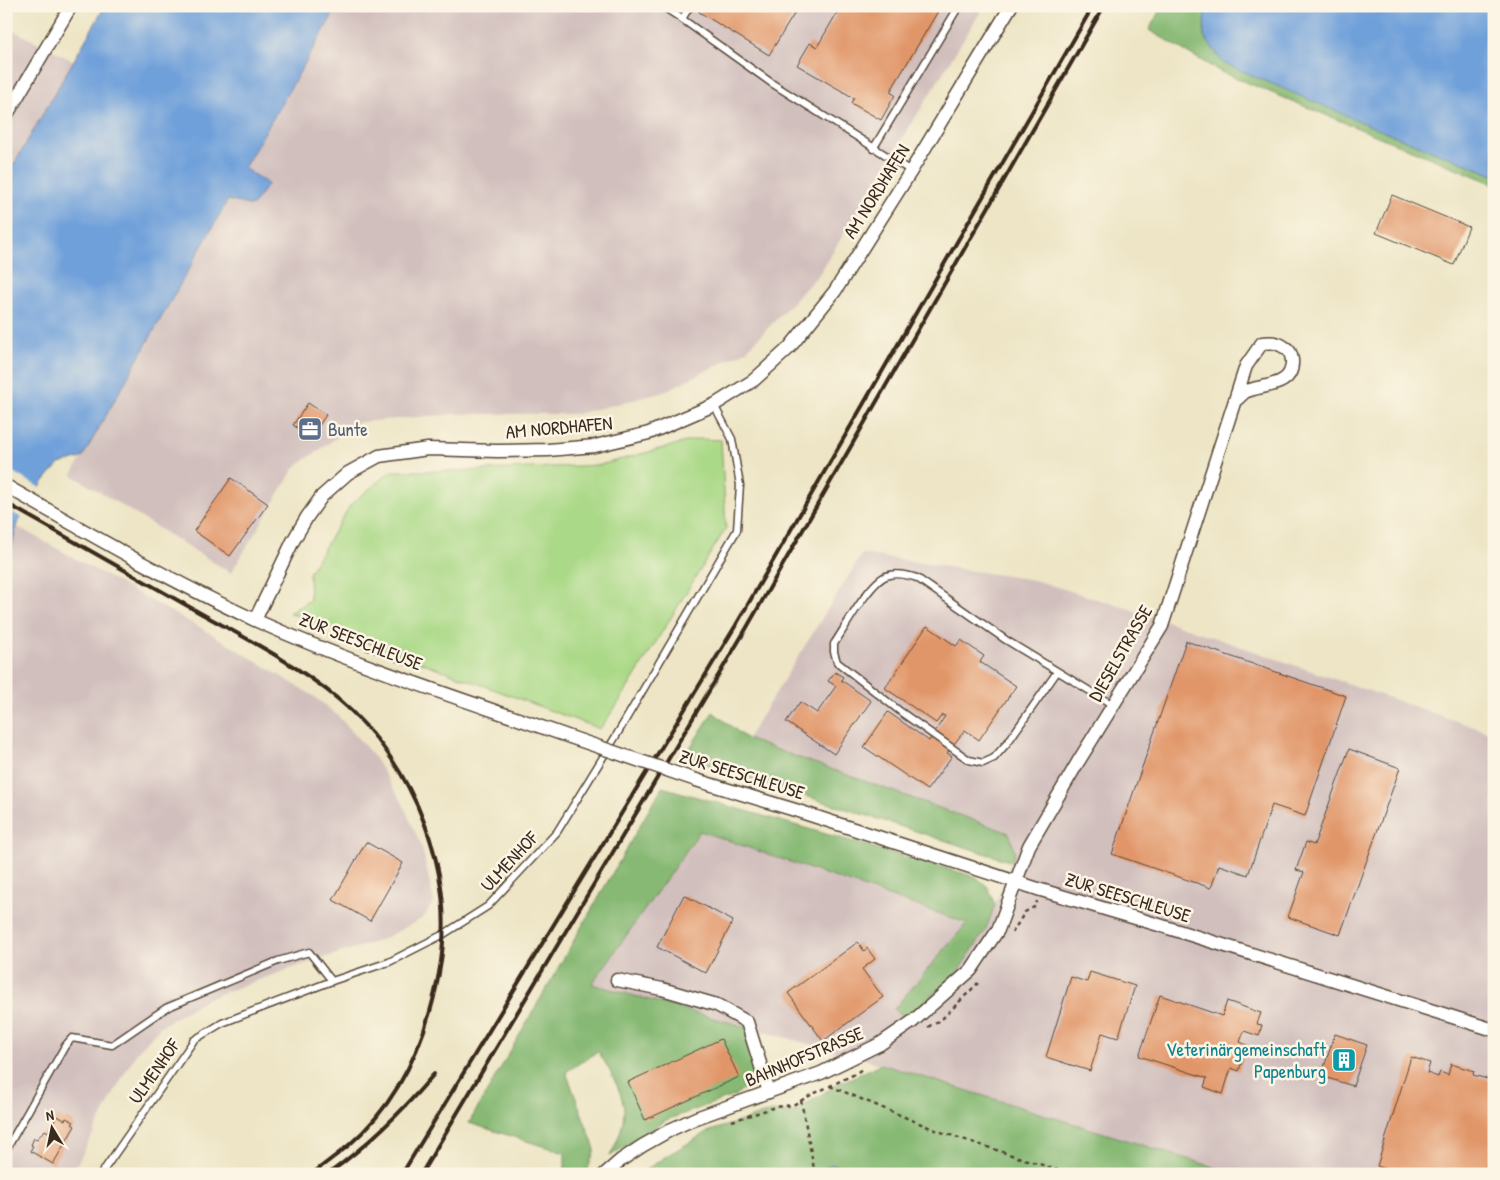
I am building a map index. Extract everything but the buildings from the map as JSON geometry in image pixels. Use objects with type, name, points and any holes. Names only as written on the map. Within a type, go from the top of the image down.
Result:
[{"type":"street","points":[[6,116],[70,6]]},
{"type":"street","name":"AM NORDHAFEN","points":[[255,620],[293,541],[322,496],[348,474],[380,456],[428,449],[497,451],[548,450],[595,446],[649,433],[714,405],[754,380],[789,348],[835,291],[911,171],[1011,6]]},
{"type":"street","name":"DIESELSTRASSE","points":[[1016,882],[1029,846],[1162,626],[1246,366],[1262,343],[1275,342],[1286,348],[1291,354],[1292,364],[1290,372],[1283,380],[1270,386],[1245,392],[1236,400]]},
{"type":"street","name":"ZUR SEESCHLEUSE","points":[[6,486],[149,567],[255,620],[357,662],[696,780],[1016,882],[1160,925],[1494,1030]]},
{"type":"street","name":"BAHNHOFSTRASSE","points":[[605,1174],[621,1160],[672,1129],[696,1118],[821,1073],[880,1044],[912,1022],[934,1005],[971,970],[998,930],[1016,882]]},
{"type":"street","points":[[617,980],[717,1005],[747,1022],[770,1092]]},
{"type":"lane","points":[[662,6],[773,84],[873,149],[911,171]]},
{"type":"lane","points":[[682,19],[690,6]]},
{"type":"lane","points":[[873,149],[958,6]]},
{"type":"lane","name":"ULMENHOF","points":[[101,1174],[194,1040],[222,1023],[332,981],[390,962],[444,934],[488,906],[557,832],[616,736],[737,530],[740,485],[732,438],[714,405]]},
{"type":"lane","points":[[1057,672],[1008,742],[994,758],[983,763],[969,760],[901,712],[837,662],[834,644],[870,589],[886,576],[906,574],[917,578],[1006,640],[1113,705]]},
{"type":"lane","points":[[6,1150],[65,1046],[72,1038],[112,1045],[166,1008],[278,961],[309,952],[332,981]]},
{"type":"path","points":[[312,628],[409,665]]},
{"type":"path","points":[[728,1122],[776,1106],[793,1105],[830,1086],[938,1131],[1070,1174]]},
{"type":"path","points":[[801,1100],[815,1174]]},
{"type":"shaded area","points":[[338,6],[984,6],[819,274],[746,351],[661,393],[577,414],[455,414],[359,422],[295,467],[231,573],[72,475],[229,200],[267,185],[244,168]]},
{"type":"shaded area","points":[[6,27],[74,61],[6,178]]},
{"type":"shaded area","points":[[16,526],[215,636],[315,697],[338,716],[372,754],[402,802],[422,848],[434,902],[423,918],[381,940],[298,966],[206,999],[160,1027],[137,1052],[72,1174],[6,1174],[6,561],[11,552]]},
{"type":"shaded area","points":[[862,554],[1034,580],[1149,615],[1494,734],[1494,1174],[1236,1174],[881,1064],[592,984],[700,831],[968,923],[894,1009],[904,1019],[957,973],[985,931],[1015,852],[1009,833],[747,739]]},
{"type":"green space","points":[[1162,6],[1205,6],[1204,36],[1385,132],[1494,175],[1494,184],[1221,72],[1149,30]]},
{"type":"green space","points":[[697,439],[721,440],[726,528],[619,702],[600,729],[289,613],[310,600],[309,573],[351,504],[391,471],[461,471],[600,465]]},
{"type":"green space","points":[[713,712],[747,739],[1009,833],[1015,852],[1012,862],[684,757]]},
{"type":"green space","points":[[662,787],[976,877],[988,887],[995,905],[985,931],[957,973],[904,1020],[894,1009],[967,923],[700,831],[592,984],[746,1027],[754,1065],[751,1083],[736,1095],[666,1120],[610,1156],[621,1129],[624,1112],[621,1097],[614,1080],[598,1051],[566,1072],[595,1149],[586,1174],[565,1174],[565,1153],[469,1123]]},
{"type":"green space","points":[[881,1064],[1236,1174],[863,1174],[831,1164],[825,1168],[825,1174],[640,1174],[707,1132],[773,1111],[792,1113],[838,1084]]},
{"type":"water","points":[[105,6],[338,6],[244,168],[268,184],[252,206],[228,200],[82,458],[59,464],[44,481],[16,526],[11,552],[6,561],[6,178]]},
{"type":"water","points":[[1205,6],[1494,6],[1494,175],[1385,132],[1223,63],[1204,36]]},
{"type":"water","points":[[831,1164],[863,1174],[825,1174],[825,1168]]},
{"type":"pier","points":[[6,468],[42,489],[24,519],[6,509]]},
{"type":"railway","points":[[402,1174],[736,625],[1093,6]]},
{"type":"railway","points":[[421,1174],[746,629],[1104,6]]},
{"type":"railway","points":[[6,503],[264,649],[321,685],[365,725],[389,755],[409,788],[424,823],[436,860],[442,898],[443,935],[439,973],[434,997],[419,1044],[409,1067],[383,1109],[349,1145],[312,1174]]},
{"type":"railway","points":[[328,1174],[384,1127],[410,1102],[434,1074]]},
{"type":"place","name":"Bunte","points":[[310,429]]},
{"type":"place","name":"Veterinärgemeinschaft Papenburg","points":[[1344,1060]]}]
